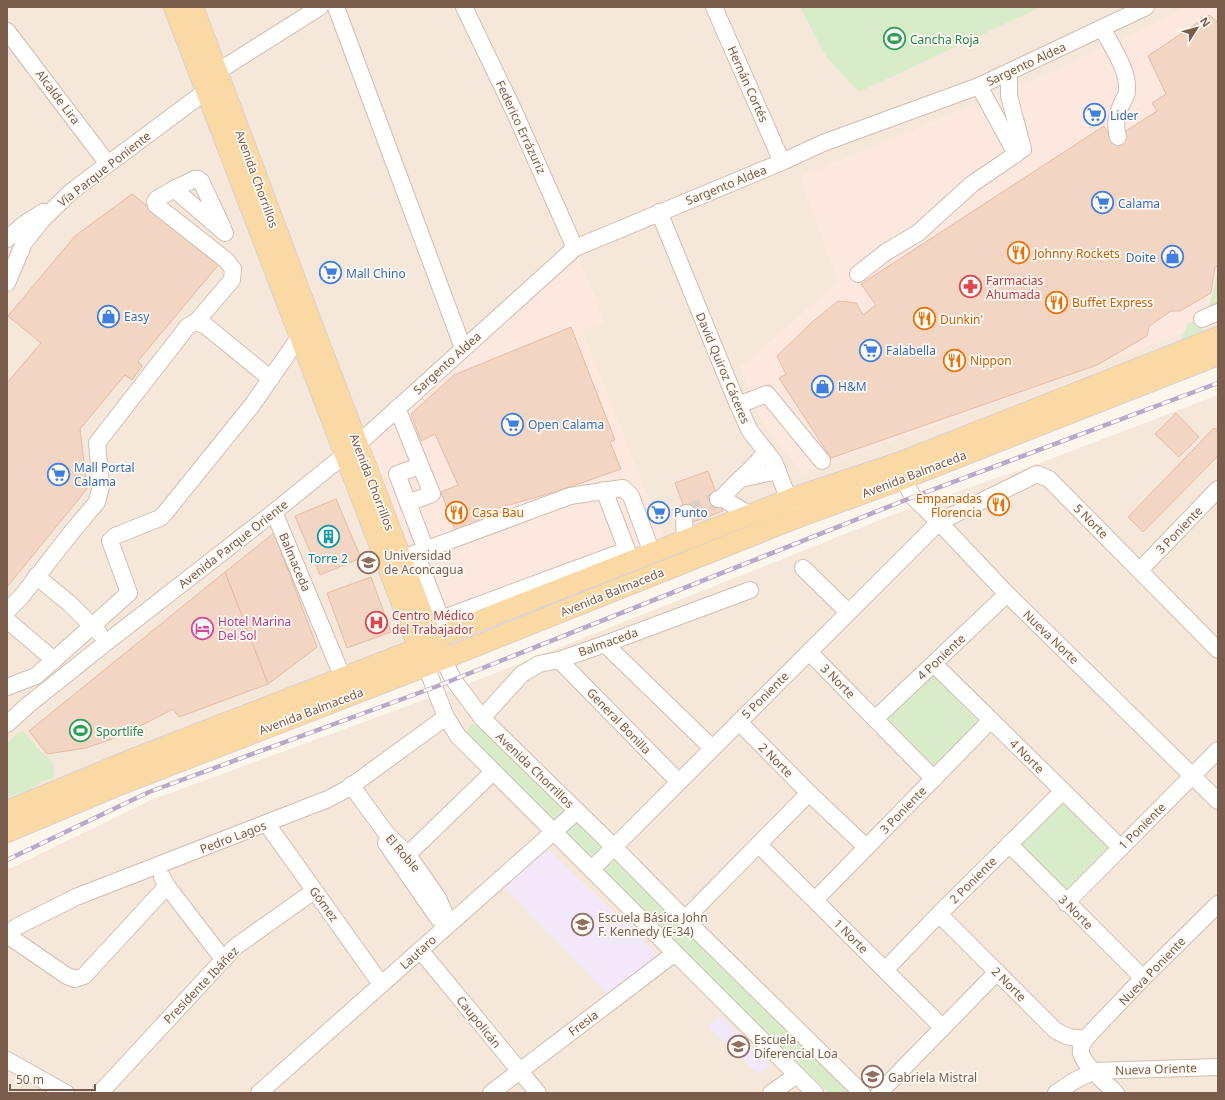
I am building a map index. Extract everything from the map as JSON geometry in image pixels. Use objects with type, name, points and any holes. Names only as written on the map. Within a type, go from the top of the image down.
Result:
[{"type":"main road","name":"Avenida Chorrillos","points":[[174,7],[206,91],[276,253],[351,449]]},
{"type":"main road","name":"Avenida Chorrillos","points":[[193,7],[218,72],[276,253],[300,336],[351,449],[415,554],[430,653]]},
{"type":"main road","name":"Avenida Balmaceda","points":[[7,811],[133,759],[343,678],[430,653],[796,518],[901,471],[1218,337]]},
{"type":"main road","name":"Avenida Balmaceda","points":[[7,832],[430,653],[652,553],[685,540],[788,500],[901,471],[1218,355]]},
{"type":"main road","points":[[351,449],[430,653]]},
{"type":"street","points":[[218,72],[320,7]]},
{"type":"street","points":[[336,7],[463,348]]},
{"type":"street","name":"Federico Errázuriz","points":[[464,7],[514,111],[575,248]]},
{"type":"street","name":"Hernán Cortés","points":[[714,7],[782,162]]},
{"type":"street","name":"Sargento Aldea","points":[[351,449],[575,248],[658,212],[782,162],[823,143],[974,88],[1146,7]]},
{"type":"street","points":[[1102,28],[1124,70],[1126,79],[1127,92],[1119,111],[1115,127],[1118,137]]},
{"type":"street","name":"Alcalde Lira","points":[[7,30],[108,164]]},
{"type":"street","points":[[858,274],[886,252],[918,233],[972,184],[1023,149],[1009,96],[1009,72]]},
{"type":"street","points":[[974,88],[1013,156]]},
{"type":"street","name":"Vía Parque Poniente","points":[[7,283],[24,243],[42,220],[72,191],[206,91]]},
{"type":"street","points":[[7,611],[21,598],[36,576],[97,502],[101,486],[97,443],[188,326],[196,322],[232,280],[233,269],[226,260],[156,205],[155,202],[157,199],[174,190]]},
{"type":"street","points":[[7,239],[24,224],[72,191]]},
{"type":"street","name":"David Quiroz Cáceres","points":[[658,212],[738,405],[750,431],[774,462],[796,518]]},
{"type":"street","points":[[1202,319],[1218,312]]},
{"type":"street","points":[[196,322],[206,326],[271,379]]},
{"type":"street","points":[[7,687],[36,676],[129,593],[110,541],[115,536],[160,518],[165,513],[253,404],[300,336]]},
{"type":"street","points":[[738,405],[767,394],[822,461]]},
{"type":"street","points":[[397,408],[432,494],[408,503]]},
{"type":"street","name":"Avenida Parque Oriente","points":[[7,724],[28,705],[274,512],[351,449]]},
{"type":"street","points":[[750,515],[720,499],[758,462],[766,451]]},
{"type":"street","points":[[420,466],[397,474],[408,503],[415,554],[441,619],[627,550],[604,490]]},
{"type":"street","points":[[738,480],[778,471]]},
{"type":"street","name":"Nueva Norte","points":[[901,471],[914,497],[1007,594],[1218,801]]},
{"type":"street","name":"5 Norte","points":[[939,522],[1037,474],[1049,479],[1140,570],[1215,641]]},
{"type":"street","points":[[415,554],[570,496],[623,488],[631,496],[652,553]]},
{"type":"street","name":"3 Poniente","points":[[1140,570],[1218,490]]},
{"type":"street","name":"Balmaceda","points":[[274,512],[343,678]]},
{"type":"street","points":[[685,540],[684,514],[687,513]]},
{"type":"street","name":"5 Poniente","points":[[592,869],[939,522]]},
{"type":"street","points":[[803,568],[848,612]]},
{"type":"street","points":[[36,576],[69,603],[107,642]]},
{"type":"street","name":"Balmaceda","points":[[482,718],[522,674],[539,664],[559,660],[605,644],[750,590]]},
{"type":"street","name":"4 Poniente","points":[[875,719],[1007,594]]},
{"type":"street","points":[[7,620],[54,660]]},
{"type":"street","name":"Avenida Parque Oriente","points":[[7,735],[18,723],[107,642]]},
{"type":"street","points":[[605,644],[712,748]]},
{"type":"street","name":"3 Norte","points":[[809,652],[934,779]]},
{"type":"street","name":"Avenida Chorrillos","points":[[430,653],[446,717],[458,736],[815,1093]]},
{"type":"street","name":"Avenida Chorrillos","points":[[430,653],[453,679],[482,718],[614,846],[685,919],[862,1093]]},
{"type":"street","name":"General Bonilla","points":[[559,660],[679,782]]},
{"type":"street","name":"4 Norte","points":[[934,664],[1121,848]]},
{"type":"street","name":"Pedro Lagos","points":[[167,886],[84,976],[75,979],[67,976],[7,934],[18,926],[76,897],[328,799],[349,787],[446,717]]},
{"type":"street","name":"3 Poniente","points":[[815,900],[991,720]]},
{"type":"street","name":"2 Norte","points":[[739,722],[809,793],[866,847]]},
{"type":"street","name":"1 Poniente","points":[[1066,903],[1218,750]]},
{"type":"street","points":[[404,859],[493,772]]},
{"type":"street","name":"El Roble","points":[[349,787],[386,833],[404,859],[438,898],[447,926]]},
{"type":"street","name":"2 Poniente","points":[[885,970],[1062,790]]},
{"type":"street","points":[[685,919],[809,793]]},
{"type":"street","name":"Lautaro","points":[[259,1093],[577,810]]},
{"type":"street","name":"Gómez","points":[[267,824],[382,984]]},
{"type":"street","name":"3 Norte","points":[[1009,844],[1066,903],[1143,978]]},
{"type":"street","name":"1 Norte","points":[[758,845],[815,900],[938,1023],[942,1029]]},
{"type":"street","points":[[156,866],[167,886],[223,959]]},
{"type":"street","name":"Presidente Ibáñez","points":[[100,1093],[235,947],[314,890]]},
{"type":"street","name":"Nueva Poniente","points":[[1086,1038],[1143,978],[1215,913]]},
{"type":"street","name":"2 Norte","points":[[939,914],[1055,1030],[1064,1036],[1074,1039],[1086,1038]]},
{"type":"street","name":"Caupolicán","points":[[420,950],[538,1093]]},
{"type":"street","name":"Fresia","points":[[492,1093],[675,953]]},
{"type":"street","points":[[879,1093],[997,972]]},
{"type":"street","points":[[1086,1038],[1082,1045],[1081,1052],[1085,1061],[1116,1093]]},
{"type":"street","points":[[7,1060],[66,1093]]},
{"type":"street","name":"Nueva Oriente","points":[[1094,1071],[1218,1067]]},
{"type":"street","points":[[1056,1093],[1074,1081],[1094,1071]]},
{"type":"street","points":[[771,1093],[797,1075]]},
{"type":"shaded area","points":[[7,7],[1218,7],[1218,357],[7,832]]},
{"type":"shaded area","name":"Calama","points":[[1189,7],[1218,7],[1218,320],[803,474],[761,421],[741,367],[838,282],[800,177],[1055,71]]},
{"type":"shaded area","points":[[576,251],[605,322],[582,330],[665,540],[437,630],[366,444]]},
{"type":"shaded area","points":[[1218,395],[1218,1093],[7,1093],[7,870],[151,800],[478,680],[910,508],[1040,463]]},
{"type":"shaded area","name":"Escuela Básica John F. Kennedy (E-34)","points":[[545,845],[662,959],[608,995],[505,888]]},
{"type":"shaded area","name":"Escuela Diferencial Loa","points":[[720,1016],[770,1065],[758,1074],[708,1027]]},
{"type":"green space","name":"Cancha Roja","points":[[800,7],[1041,7],[859,92],[827,58]]},
{"type":"green space","points":[[1218,272],[1218,305],[1208,309]]},
{"type":"green space","points":[[1200,320],[1204,333],[1185,341],[1181,340],[1188,323]]},
{"type":"green space","points":[[934,675],[981,725],[934,766],[888,719]]},
{"type":"green space","points":[[478,719],[852,1093],[829,1093],[718,987],[463,734]]},
{"type":"green space","points":[[23,731],[38,749],[53,762],[54,778],[41,782],[27,791],[7,798],[7,743],[18,733]]},
{"type":"green space","points":[[1062,802],[1108,848],[1066,891],[1020,845]]},
{"type":"building","name":"Calama","points":[[1209,15],[1218,22],[1218,266],[1215,267],[1211,293],[1180,311],[1171,311],[1149,326],[1147,336],[1097,365],[831,458],[779,378],[786,374],[777,356],[811,323],[838,301],[856,303],[863,315],[876,305],[861,284],[1104,126],[1112,140],[1157,111],[1152,103],[1166,94],[1148,56]]},
{"type":"building","points":[[132,194],[220,263],[138,361],[142,366],[132,380],[125,375],[80,429],[87,489],[7,587],[7,383],[41,343],[8,316],[75,236]]},
{"type":"building","name":"Open Calama","points":[[571,327],[615,440],[610,442],[621,469],[558,491],[495,509],[498,515],[455,530],[441,492],[458,485],[435,434],[421,441],[411,414],[454,375]]},
{"type":"building","points":[[1176,413],[1199,437],[1179,457],[1155,434]]},
{"type":"building","points":[[1214,428],[1218,431],[1218,456],[1143,532],[1128,517]]},
{"type":"building","points":[[708,471],[723,511],[690,523],[675,483]]},
{"type":"building","name":"Torre 2","points":[[336,499],[361,558],[320,575],[295,516]]},
{"type":"building","points":[[274,533],[317,647],[268,684],[225,572]]},
{"type":"building","name":"Hotel Marina Del Sol","points":[[225,572],[268,684],[179,717],[173,709],[112,739],[86,748],[47,754],[29,731]]},
{"type":"building","points":[[371,577],[391,632],[347,648],[327,593]]},
{"type":"tunnel","points":[[687,513],[718,499]]},
{"type":"railway","points":[[7,860],[149,792],[435,687],[913,497],[1218,383]]},
{"type":"place","name":"Cancha Roja","points":[[894,39]]},
{"type":"place","name":"Lider","points":[[1095,115]]},
{"type":"place","name":"Calama","points":[[1102,203]]},
{"type":"place","name":"Johnny Rockets","points":[[1019,253]]},
{"type":"place","name":"Doite","points":[[1172,257]]},
{"type":"place","name":"Mall Chino","points":[[331,273]]},
{"type":"place","name":"Farmacias Ahumada","points":[[970,287]]},
{"type":"place","name":"Buffet Express","points":[[1057,302]]},
{"type":"place","name":"Easy","points":[[109,316]]},
{"type":"place","name":"Dunkin'","points":[[924,319]]},
{"type":"place","name":"Falabella","points":[[871,350]]},
{"type":"place","name":"Nippon","points":[[955,360]]},
{"type":"place","name":"H&M","points":[[823,386]]},
{"type":"place","name":"Open Calama","points":[[512,424]]},
{"type":"place","name":"Mall Portal Calama","points":[[58,474]]},
{"type":"place","name":"Empanadas Florencia","points":[[998,505]]},
{"type":"place","name":"Casa Bau","points":[[456,512]]},
{"type":"place","name":"Punto","points":[[659,512]]},
{"type":"place","name":"Torre 2","points":[[328,537]]},
{"type":"place","name":"Universidad de Aconcagua","points":[[369,562]]},
{"type":"place","name":"Centro Médico del Trabajador","points":[[376,622]]},
{"type":"place","name":"Hotel Marina Del Sol","points":[[202,628]]},
{"type":"place","name":"Sportlife","points":[[80,731]]},
{"type":"place","name":"Escuela Básica John F. Kennedy (E-34)","points":[[582,924]]},
{"type":"place","name":"Escuela Diferencial Loa","points":[[739,1046]]},
{"type":"place","name":"Gabriela Mistral","points":[[872,1077]]}]
